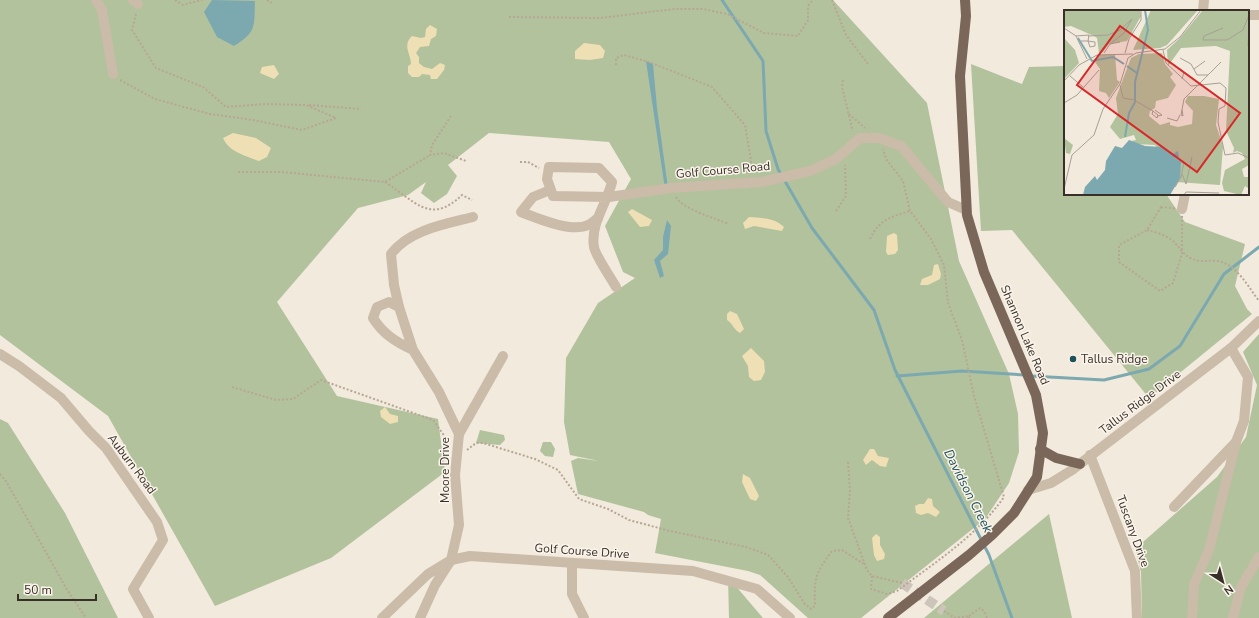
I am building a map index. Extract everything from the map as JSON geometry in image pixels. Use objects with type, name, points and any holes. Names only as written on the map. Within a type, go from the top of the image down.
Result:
[{"type":"main road","name":"Shannon Lake Road","points":[[888,618],[992,535],[1014,513],[1037,476],[1043,433],[1036,396],[984,272],[966,210],[960,76],[966,16],[965,0]]},
{"type":"main road","points":[[1040,449],[1056,458],[1080,464]]},
{"type":"street","points":[[96,0],[102,10],[113,74]]},
{"type":"street","points":[[1203,10],[1204,0]]},
{"type":"street","points":[[1249,14],[1259,15]]},
{"type":"street","name":"Golf Course Road","points":[[550,190],[553,196],[609,197],[671,188],[761,182],[810,171],[836,159],[860,138],[875,135],[901,146],[948,202],[966,210]]},
{"type":"street","points":[[598,218],[588,225],[580,227],[554,225],[521,212],[533,197],[550,190],[547,179],[549,167],[599,168],[612,182],[609,197],[598,218],[594,248],[616,287]]},
{"type":"street","points":[[1182,209],[1185,195]]},
{"type":"street","name":"Moore Drive","points":[[420,618],[436,585],[451,560],[459,525],[455,475],[459,434],[439,392],[413,350],[399,307],[394,285],[391,254],[403,241],[431,228],[473,217]]},
{"type":"street","points":[[399,307],[389,302],[377,307],[374,318],[380,330],[398,343],[413,350]]},
{"type":"street","name":"Tallus Ridge Drive","points":[[1028,490],[1051,483],[1080,464],[1231,348],[1259,321]]},
{"type":"street","points":[[1192,618],[1194,584],[1209,550],[1236,442],[1244,421],[1248,377],[1231,348]]},
{"type":"street","name":"Auburn Road","points":[[0,354],[19,366],[61,398],[89,431],[106,448],[157,522],[163,540],[133,589],[149,618]]},
{"type":"street","points":[[459,434],[503,356]]},
{"type":"street","points":[[1174,508],[1236,442]]},
{"type":"street","name":"Tuscany Drive","points":[[1090,455],[1135,571],[1137,618]]},
{"type":"street","name":"Golf Course Drive","points":[[382,618],[428,574],[451,560],[470,556],[693,571],[757,589],[790,618]]},
{"type":"street","points":[[1233,618],[1241,587],[1259,557]]},
{"type":"street","points":[[572,563],[572,594],[584,618]]},
{"type":"path","points":[[175,0],[183,5],[202,0]]},
{"type":"path","points":[[267,0],[272,3]]},
{"type":"path","points":[[509,18],[600,18],[674,10],[703,9],[727,14],[764,33],[798,36],[808,20],[808,6],[813,0]]},
{"type":"path","points":[[832,0],[846,35],[868,64]]},
{"type":"path","points":[[135,2],[132,30],[156,68],[203,87],[226,107],[265,104],[361,109]]},
{"type":"path","points":[[616,65],[616,58],[624,55],[649,62],[712,87],[745,125],[751,160],[747,183]]},
{"type":"path","points":[[113,74],[122,82],[155,99],[210,114],[253,120],[302,130],[336,118],[306,105]]},
{"type":"path","points":[[848,462],[850,490],[848,518],[864,564],[872,576],[871,589],[887,594],[897,591],[954,547],[991,515],[1004,497],[974,396],[962,340],[948,303],[944,265],[931,239],[910,211],[903,181],[886,159],[875,135],[849,114]]},
{"type":"path","points":[[430,155],[432,145],[451,116]]},
{"type":"path","points":[[385,182],[430,155],[444,153],[466,161]]},
{"type":"path","points":[[520,162],[528,162],[540,168]]},
{"type":"path","points":[[238,172],[282,172],[385,182],[425,210],[443,209],[462,195],[472,200]]},
{"type":"path","points":[[671,188],[678,201],[696,211],[729,224]]},
{"type":"path","points":[[1161,207],[1182,209],[1182,253],[1173,283],[1160,291],[1119,262],[1119,245],[1147,230],[1161,207]]},
{"type":"path","points":[[870,239],[875,227],[889,217],[910,211]]},
{"type":"path","points":[[1147,230],[1156,232],[1172,240],[1182,253],[1197,262],[1218,261],[1228,264],[1259,301]]},
{"type":"path","points":[[232,387],[276,400],[293,399],[321,380],[433,420],[458,456],[476,443],[483,443],[536,460],[558,470],[580,499],[608,509],[629,520],[670,531],[746,547],[768,556],[788,577],[804,603],[811,609],[815,606],[814,584],[820,568],[832,551],[842,550],[864,564]]},
{"type":"path","points":[[0,474],[66,588],[86,618]]},
{"type":"path","points":[[872,576],[902,583]]},
{"type":"path","points":[[944,611],[955,618],[969,617],[980,608],[987,618]]},
{"type":"green space","points":[[0,0],[833,0],[927,103],[959,261],[1009,374],[1018,414],[1019,452],[1009,483],[985,519],[861,618],[808,618],[760,575],[748,571],[655,553],[661,519],[648,515],[644,512],[578,494],[571,461],[578,458],[599,461],[570,455],[564,422],[566,358],[598,303],[635,278],[623,272],[605,226],[631,179],[609,142],[489,133],[448,165],[457,176],[447,194],[434,203],[421,193],[426,182],[408,195],[358,208],[277,302],[337,396],[438,419],[445,472],[331,558],[215,606],[108,416],[0,335]]},
{"type":"green space","points":[[971,64],[1022,84],[1029,67],[1064,66],[1064,195],[1167,195],[1185,222],[1245,244],[1235,286],[1247,309],[1252,314],[1149,398],[1012,230],[981,231]]},
{"type":"green space","points":[[1259,334],[1259,618],[1142,618],[1141,572],[1135,549],[1217,477],[1246,437],[1257,385],[1243,352]]},
{"type":"green space","points":[[0,419],[8,423],[65,513],[118,618],[0,618]]},
{"type":"green space","points":[[480,430],[504,435],[505,440],[500,445],[476,443]]},
{"type":"green space","points":[[543,442],[551,442],[555,449],[553,457],[545,456],[540,451]]},
{"type":"green space","points":[[1049,514],[1072,618],[924,618]]},
{"type":"green space","points":[[728,577],[763,618],[729,618]]},
{"type":"sand","points":[[430,25],[437,29],[436,36],[431,39],[429,46],[420,47],[416,53],[419,57],[419,63],[424,67],[432,69],[440,63],[445,65],[444,70],[437,79],[431,79],[430,75],[422,74],[419,77],[412,77],[408,73],[408,66],[411,64],[407,46],[409,40],[412,36],[421,38],[425,37],[426,29]]},
{"type":"sand","points":[[584,43],[600,45],[605,51],[603,58],[590,60],[575,59],[575,51]]},
{"type":"sand","points":[[274,65],[279,74],[274,79],[260,73],[262,67]]},
{"type":"sand","points":[[233,133],[256,138],[271,148],[267,157],[259,161],[243,155],[229,147],[223,138]]},
{"type":"sand","points":[[632,209],[652,220],[649,226],[640,227],[628,212]]},
{"type":"sand","points":[[749,217],[772,220],[784,227],[782,231],[754,226],[745,229],[743,223]]},
{"type":"sand","points":[[894,233],[897,235],[898,250],[895,254],[888,255],[886,252],[887,236]]},
{"type":"sand","points":[[938,264],[941,274],[940,279],[928,285],[920,285],[922,279],[932,275],[934,265]]},
{"type":"sand","points":[[730,311],[737,314],[744,329],[740,333],[727,320],[727,314]]},
{"type":"sand","points":[[751,348],[764,361],[765,372],[761,380],[754,381],[749,377],[748,366],[742,356]]},
{"type":"sand","points":[[385,407],[390,414],[398,416],[398,422],[390,424],[381,417],[380,411]]},
{"type":"sand","points":[[870,449],[874,449],[878,456],[889,458],[886,467],[880,466],[872,460],[866,465],[863,460]]},
{"type":"sand","points":[[743,474],[750,478],[759,496],[756,501],[750,499],[742,482]]},
{"type":"sand","points":[[928,498],[932,499],[933,506],[940,512],[936,517],[928,513],[921,515],[916,513],[915,506],[924,504]]},
{"type":"sand","points":[[876,534],[880,537],[880,545],[885,554],[884,559],[877,561],[874,555],[872,538]]},
{"type":"water","points":[[212,0],[255,1],[253,28],[247,37],[234,46],[217,37],[204,12]]},
{"type":"water","points":[[646,61],[653,64],[657,108],[668,188],[665,189]]},
{"type":"water","points":[[667,220],[671,226],[668,254],[660,261],[664,276],[660,278],[654,260],[663,250],[663,237]]},
{"type":"waterway","name":"Davidson Creek","points":[[722,0],[763,61],[766,131],[778,169],[812,228],[874,310],[895,370],[989,555],[1012,618]]},
{"type":"waterway","points":[[1031,376],[1104,380],[1149,369],[1180,346],[1224,274],[1259,247]]},
{"type":"waterway","points":[[897,376],[962,371],[1025,375]]},
{"type":"tunnel","points":[[902,583],[944,611]]},
{"type":"place","name":"Tallus Ridge","points":[[1073,359]]}]
